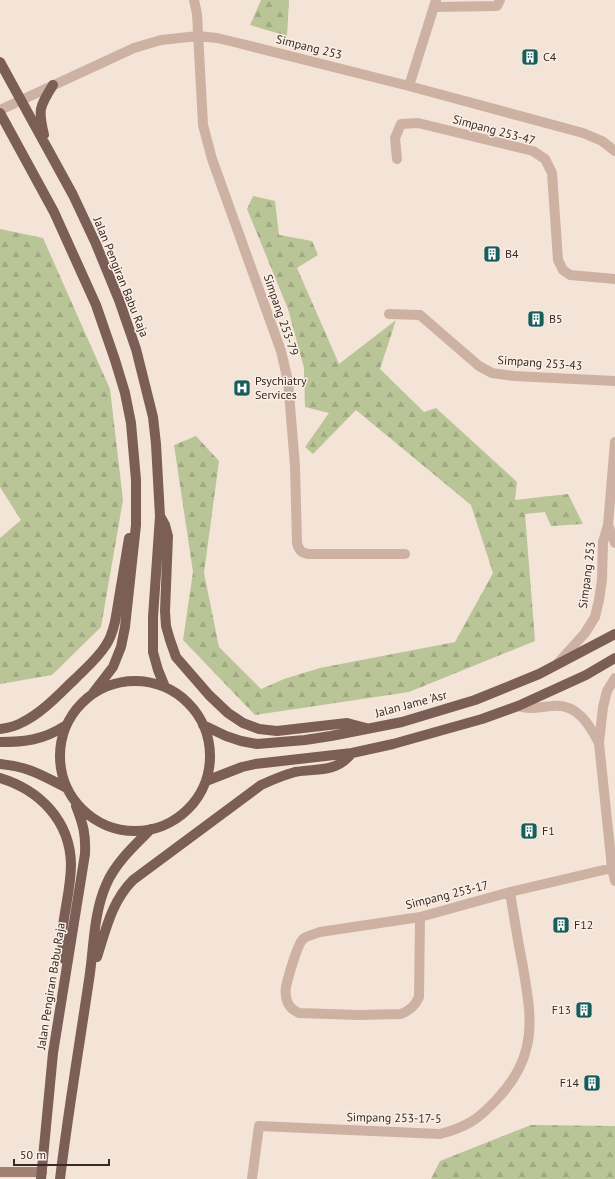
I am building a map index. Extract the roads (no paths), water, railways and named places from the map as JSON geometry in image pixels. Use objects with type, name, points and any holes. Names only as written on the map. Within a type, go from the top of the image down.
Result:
[{"type":"main road","name":"Jalan Pengiran Babu Raja","points":[[0,62],[73,195],[96,244],[119,300],[136,349],[153,417],[158,474],[160,516],[153,635],[154,652],[158,670],[165,687]]},
{"type":"main road","points":[[46,147],[40,121],[40,106],[53,85]]},
{"type":"main road","points":[[0,111],[54,212],[96,305],[125,393],[131,424],[136,480],[136,525],[125,626],[121,647],[113,667],[93,693]]},
{"type":"main road","points":[[160,516],[165,525],[168,536],[166,626],[176,657],[209,696],[228,713],[243,723],[259,729],[277,731],[347,723],[368,729]]},
{"type":"main road","points":[[0,729],[8,728],[23,722],[35,715],[52,701],[99,656],[107,644],[115,622],[128,540],[136,525]]},
{"type":"main road","name":"Jalan Jame 'Asr","points":[[203,725],[226,736],[257,744],[305,740],[402,722],[475,700],[539,674],[615,634]]},
{"type":"main road","points":[[206,781],[242,767],[255,764],[352,753],[393,744],[482,719],[518,706],[586,675],[615,658]]},
{"type":"main road","points":[[121,682],[151,682],[165,687],[177,694],[188,702],[197,713],[208,739],[210,753],[209,767],[206,781],[195,800],[179,816],[166,824],[151,829],[122,829],[108,826],[95,819],[83,810],[74,800],[61,773],[59,758],[60,742],[65,726],[72,713],[93,693],[106,686],[121,682]]},
{"type":"main road","points":[[0,742],[29,741],[46,737],[65,726]]},
{"type":"main road","points":[[90,979],[107,926],[117,901],[133,880],[261,786],[284,775],[335,767],[346,761],[352,753]]},
{"type":"main road","points":[[0,764],[26,768],[40,773],[67,788]]},
{"type":"main road","points":[[0,778],[15,783],[39,797],[51,811],[65,834],[71,864],[62,936],[65,973]]},
{"type":"main road","name":"Jalan Pengiran Babu Raja","points":[[41,1176],[53,1054],[85,854],[86,840],[84,826],[74,800]]},
{"type":"main road","points":[[60,1179],[76,1062],[90,979],[98,907],[112,872],[132,848],[151,829]]},
{"type":"street","name":"Simpang 253-79","points":[[194,0],[197,14],[203,125],[212,159],[281,351],[288,381],[295,466],[298,548],[304,554],[405,554]]},
{"type":"street","points":[[409,86],[435,4],[499,3]]},
{"type":"street","name":"Simpang 253","points":[[0,111],[20,100],[134,48],[161,40],[198,36],[217,38],[409,86],[582,133],[602,141],[615,152]]},
{"type":"street","name":"Simpang 253-47","points":[[397,159],[395,138],[401,124],[418,124],[533,151],[545,159],[552,174],[558,260],[563,270],[570,275],[615,279]]},
{"type":"street","name":"Simpang 253-43","points":[[389,314],[420,315],[479,366],[492,373],[514,376],[615,381]]},
{"type":"street","name":"Simpang 253","points":[[558,664],[585,634],[595,617],[602,580],[603,542],[608,525],[615,442]]},
{"type":"street","name":"Simpang 253","points":[[608,525],[615,543]]},
{"type":"street","points":[[615,678],[607,692],[603,707],[599,743],[612,868],[615,881]]},
{"type":"street","points":[[518,706],[535,709],[553,705],[566,706],[582,716],[591,727],[599,743]]},
{"type":"street","name":"Simpang 253-17","points":[[420,918],[419,997],[413,1008],[401,1014],[359,1015],[298,1013],[289,1005],[286,988],[299,945],[304,939],[311,935],[320,932],[420,918],[510,892],[612,868]]},
{"type":"street","name":"Simpang 253-17-5","points":[[252,1179],[259,1126],[440,1134],[459,1129],[474,1121],[487,1111],[511,1082],[524,1058],[528,1044],[528,999],[510,892]]},
{"type":"street","points":[[0,1172],[41,1176]]},
{"type":"place","name":"C4","points":[[530,57]]},
{"type":"place","name":"B4","points":[[492,254]]},
{"type":"place","name":"B5","points":[[536,319]]},
{"type":"place","name":"Psychiatry Services","points":[[242,388]]},
{"type":"place","name":"F1","points":[[529,831]]},
{"type":"place","name":"F12","points":[[561,925]]},
{"type":"place","name":"F13","points":[[584,1010]]},
{"type":"place","name":"F14","points":[[592,1083]]}]
